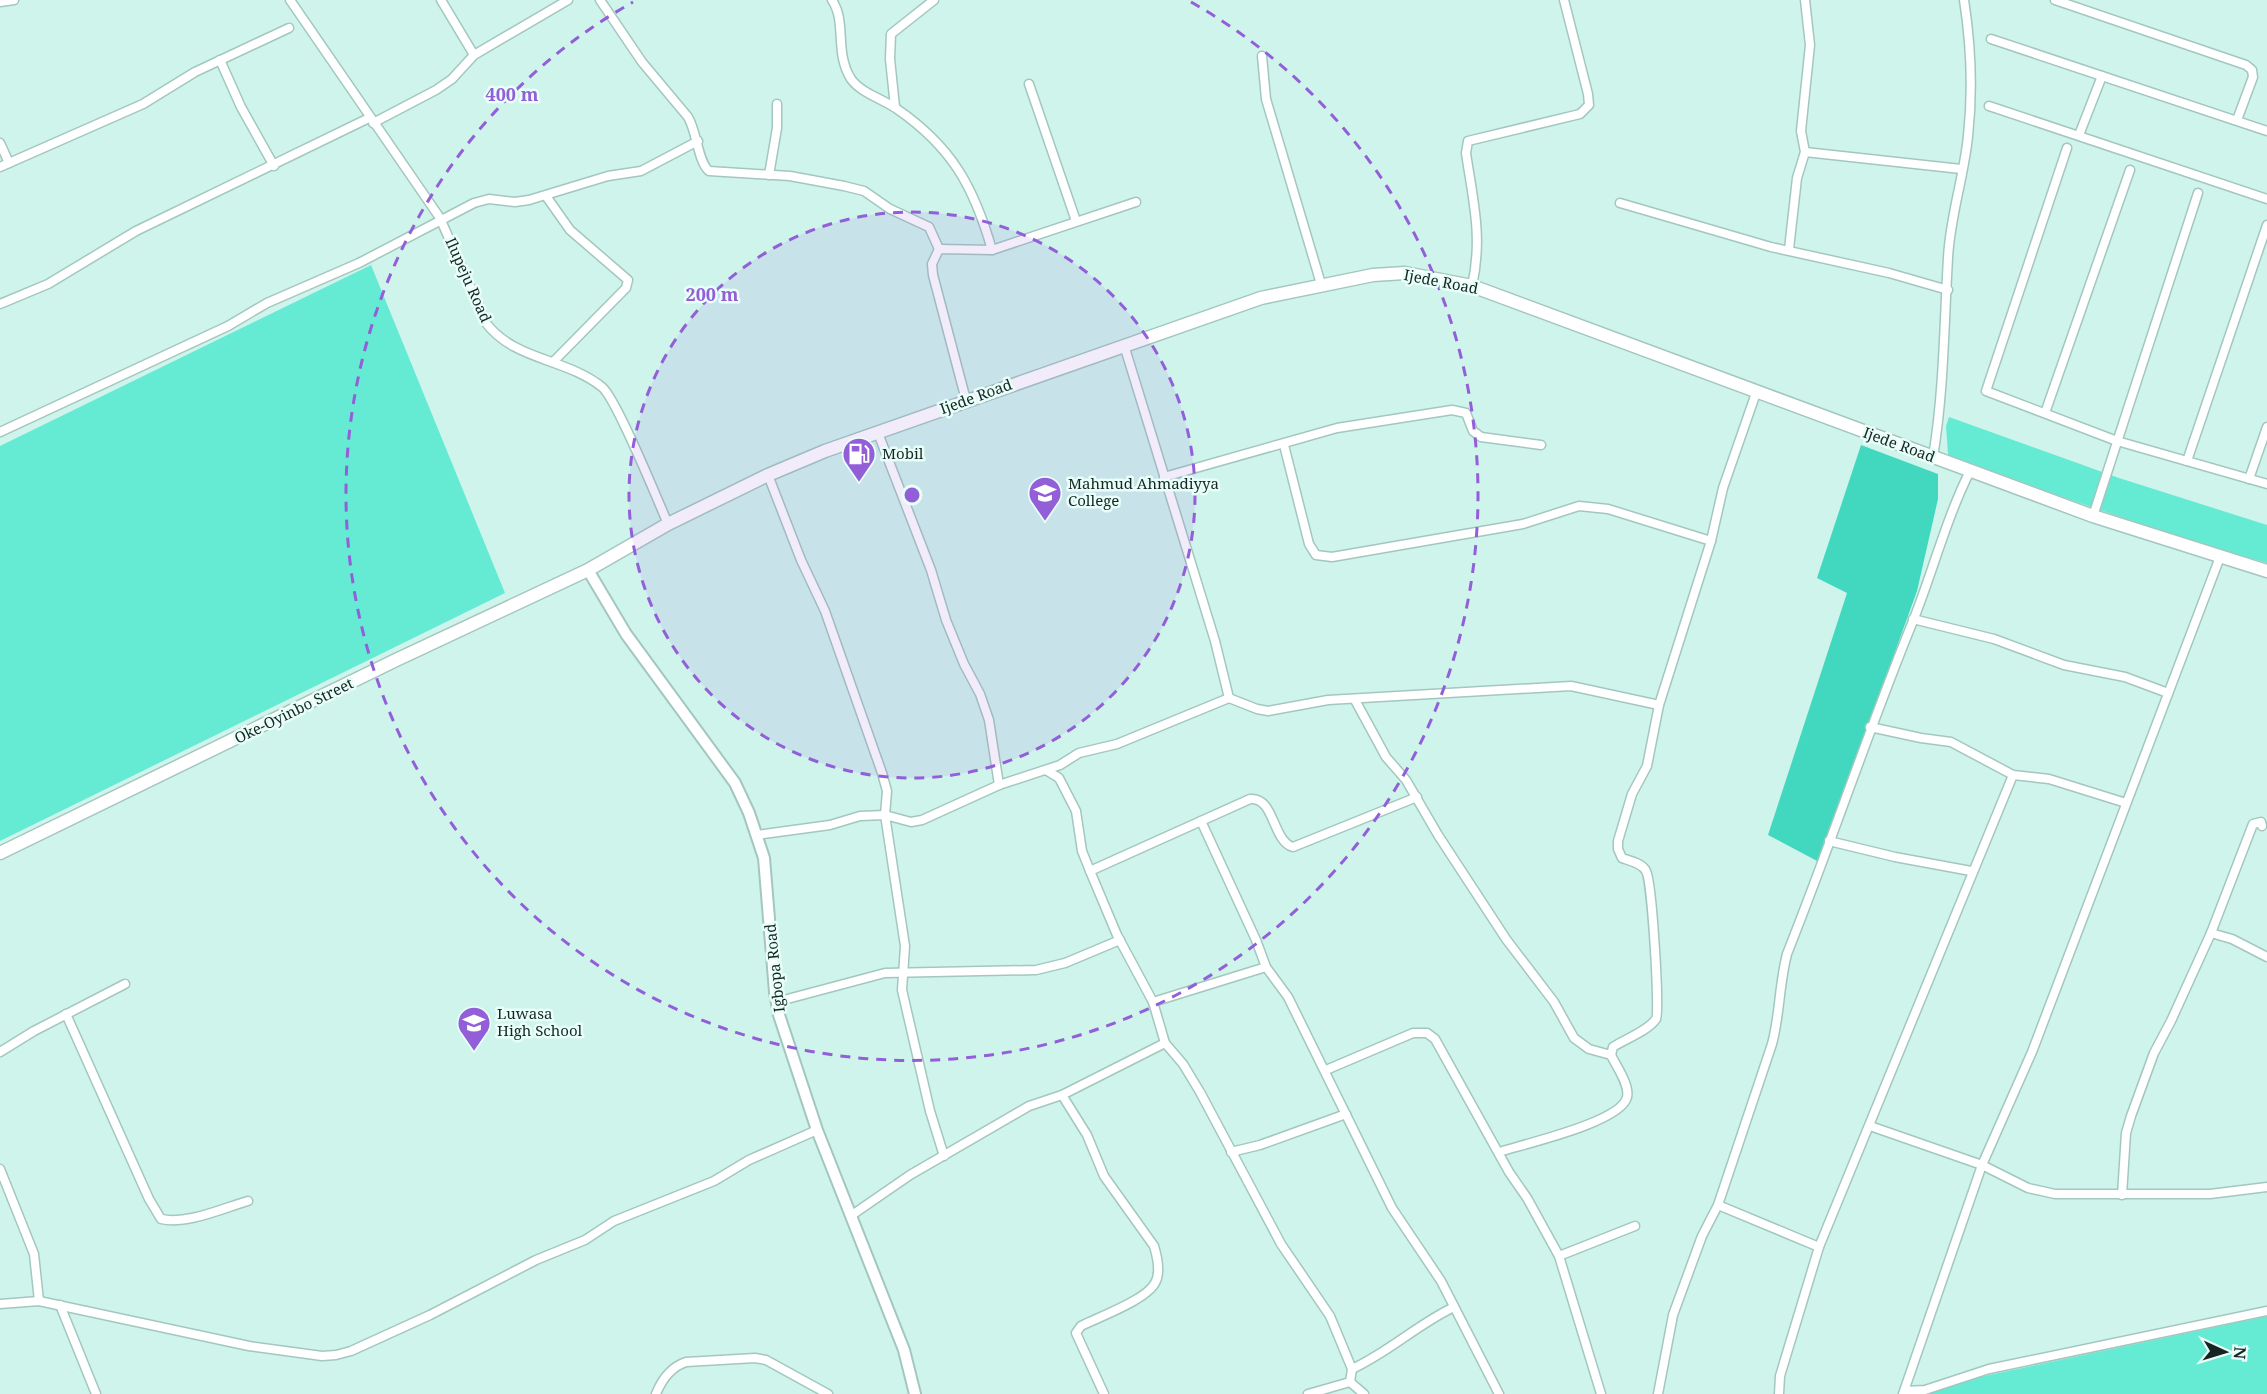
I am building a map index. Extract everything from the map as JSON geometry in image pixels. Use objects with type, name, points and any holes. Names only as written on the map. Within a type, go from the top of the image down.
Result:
[{"type":"main road","name":"Ijede Road","points":[[588,570],[669,524],[768,475],[825,451],[1261,298],[1373,274],[1405,273],[1472,286],[2093,516],[2267,571]]},
{"type":"main road","name":"Oke-Oyinbo Street","points":[[0,853],[396,660],[588,570]]},
{"type":"street","points":[[0,2],[14,0]]},
{"type":"street","name":"Ilupeju Road","points":[[290,0],[371,121],[440,218],[476,302],[496,336],[527,355],[553,362],[604,388],[669,524]]},
{"type":"street","points":[[441,0],[474,55]]},
{"type":"street","points":[[0,304],[48,284],[136,231],[436,90],[452,79],[474,55],[568,0]]},
{"type":"street","points":[[600,0],[642,62],[688,117],[698,141],[703,162],[709,171],[790,176],[864,191],[891,209],[929,227],[939,249],[932,264],[933,275],[966,400]]},
{"type":"street","points":[[831,0],[838,9],[841,54],[852,80],[895,108],[945,150],[961,171],[982,216],[992,250]]},
{"type":"street","points":[[895,108],[890,59],[891,34],[934,0]]},
{"type":"street","points":[[1472,286],[1479,254],[1466,153],[1468,141],[1580,114],[1588,105],[1588,94],[1565,0]]},
{"type":"street","points":[[1789,249],[1797,178],[1805,152],[1801,131],[1810,45],[1805,0]]},
{"type":"street","points":[[1934,457],[1942,397],[1951,226],[1968,138],[1971,96],[1969,36],[1964,0]]},
{"type":"street","points":[[2055,0],[2246,65],[2252,70],[2253,77],[2237,120]]},
{"type":"street","points":[[0,167],[143,104],[195,72],[289,28]]},
{"type":"street","points":[[1991,39],[2267,131]]},
{"type":"street","points":[[1262,56],[1266,99],[1321,284]]},
{"type":"street","points":[[220,60],[241,107],[274,166]]},
{"type":"street","points":[[2079,135],[2102,76]]},
{"type":"street","points":[[1029,84],[1076,221]]},
{"type":"street","points":[[769,175],[777,128],[777,104]]},
{"type":"street","points":[[1989,106],[2267,199]]},
{"type":"street","points":[[0,432],[228,326],[267,303],[359,263],[440,218],[482,200],[515,202],[546,196],[608,176],[641,171],[698,141]]},
{"type":"street","points":[[0,143],[9,162]]},
{"type":"street","points":[[2067,148],[1986,391],[2117,441],[2267,484]]},
{"type":"street","points":[[1805,152],[1961,169]]},
{"type":"street","points":[[2045,413],[2130,170]]},
{"type":"street","points":[[2093,516],[2198,193]]},
{"type":"street","points":[[546,196],[570,230],[628,280],[626,288],[553,362]]},
{"type":"street","points":[[939,249],[992,250],[1136,202]]},
{"type":"street","points":[[1620,203],[1771,247],[1789,249],[1948,290]]},
{"type":"street","points":[[2187,460],[2267,225]]},
{"type":"street","points":[[1124,345],[1215,641],[1229,698]]},
{"type":"street","points":[[1499,1152],[1596,1124],[1620,1108],[1627,1100],[1628,1091],[1611,1055],[1613,1047],[1652,1024],[1659,1012],[1653,948],[1653,912],[1648,874],[1642,866],[1622,858],[1618,849],[1632,794],[1647,766],[1659,705],[1711,541],[1724,488],[1756,393]]},
{"type":"street","points":[[1164,477],[1284,445],[1337,428],[1452,410],[1466,413],[1473,431],[1481,437],[1540,445]]},
{"type":"street","points":[[2248,478],[2267,427]]},
{"type":"street","points":[[878,433],[932,570],[946,620],[963,664],[980,694],[989,720],[999,785]]},
{"type":"street","points":[[1284,445],[1309,544],[1316,555],[1332,557],[1522,524],[1578,506],[1608,509],[1711,541]]},
{"type":"street","points":[[1658,1394],[1672,1315],[1702,1236],[1718,1205],[1777,1025],[1781,974],[1787,954],[1952,510],[1970,471]]},
{"type":"street","points":[[768,475],[801,560],[825,611],[887,792],[885,814],[905,946],[902,990],[930,1111],[944,1156]]},
{"type":"street","points":[[2220,557],[2032,1052],[1982,1165],[1904,1392],[1925,1390],[1989,1369],[2267,1311]]},
{"type":"street","name":"Igbopa Road","points":[[588,570],[626,634],[735,783],[758,836],[764,858],[776,1002],[793,1065],[904,1350],[914,1394]]},
{"type":"street","points":[[1913,620],[1994,639],[2064,665],[2125,677],[2168,693]]},
{"type":"street","points":[[758,836],[830,825],[860,816],[885,814],[911,822],[922,820],[999,785],[1060,765],[1079,753],[1117,744],[1229,698],[1268,711],[1328,700],[1571,686],[1659,705]]},
{"type":"street","points":[[1355,700],[1386,757],[1406,780],[1438,835],[1506,939],[1554,1002],[1574,1038],[1589,1049],[1611,1055]]},
{"type":"street","points":[[1870,727],[1921,738],[1951,741],[2013,775],[2049,779],[2126,803]]},
{"type":"street","points":[[1059,778],[1060,765]]},
{"type":"street","points":[[1046,770],[1059,778],[1076,811],[1082,851],[1120,940],[1153,1002],[1165,1043],[1183,1064],[1200,1092],[1281,1244],[1330,1316],[1352,1369],[1350,1382]]},
{"type":"street","points":[[1779,1394],[1780,1376],[1819,1247],[1870,1126],[1971,871],[2013,775]]},
{"type":"street","points":[[1090,871],[1256,799],[1266,806],[1284,842],[1293,847],[1417,797]]},
{"type":"street","points":[[1201,821],[1256,940],[1266,968],[1288,997],[1326,1070],[1392,1208],[1441,1281],[1499,1394]]},
{"type":"street","points":[[2122,1195],[2126,1133],[2154,1053],[2211,933],[2253,824],[2261,822],[2262,825]]},
{"type":"street","points":[[1829,841],[1895,857],[1971,871]]},
{"type":"street","points":[[2211,933],[2232,939],[2267,957]]},
{"type":"street","points":[[776,1002],[885,973],[1036,970],[1065,963],[1120,940]]},
{"type":"street","points":[[1153,1002],[1266,968]]},
{"type":"street","points":[[0,1052],[66,1014],[125,984]]},
{"type":"street","points":[[66,1014],[149,1199],[161,1219],[169,1221],[191,1217],[248,1201]]},
{"type":"street","points":[[1326,1070],[1413,1033],[1427,1033],[1435,1039],[1559,1256],[1601,1394]]},
{"type":"street","points":[[852,1215],[910,1175],[1029,1106],[1062,1095],[1165,1043]]},
{"type":"street","points":[[1062,1095],[1087,1135],[1104,1176],[1154,1246],[1157,1256],[1155,1283],[1145,1294],[1081,1326],[1076,1333],[1104,1394]]},
{"type":"street","points":[[1231,1152],[1260,1145],[1346,1114]]},
{"type":"street","points":[[1870,1126],[1982,1165],[2028,1188],[2055,1194],[2210,1194],[2267,1187]]},
{"type":"street","points":[[0,1304],[39,1300],[249,1346],[322,1356],[336,1355],[351,1351],[430,1315],[536,1260],[585,1240],[614,1221],[714,1181],[749,1160],[817,1130]]},
{"type":"street","points":[[0,1169],[34,1254],[39,1300]]},
{"type":"street","points":[[1718,1205],[1819,1247]]},
{"type":"street","points":[[1559,1256],[1635,1226]]},
{"type":"street","points":[[60,1305],[96,1394]]},
{"type":"street","points":[[1352,1369],[1376,1357],[1413,1330],[1454,1307]]},
{"type":"street","points":[[656,1394],[667,1374],[676,1366],[686,1362],[755,1358],[774,1364],[828,1394]]},
{"type":"street","points":[[1308,1394],[1350,1382]]},
{"type":"street","points":[[1350,1382],[1364,1394]]},
{"type":"green space","points":[[371,265],[505,593],[0,841],[0,446]]},
{"type":"green space","points":[[1949,417],[2119,478],[2267,525],[2267,563],[2200,544],[1956,461],[1948,454],[1946,426]]},
{"type":"green space","points":[[1861,445],[1938,474],[1938,499],[1917,591],[1819,862],[1768,835],[1847,593],[1817,578]]},
{"type":"green space","points":[[2267,1316],[2267,1394],[1900,1394]]},
{"type":"place","name":"Mobil","points":[[859,483]]},
{"type":"place","name":"Mahmud Ahmadiyya College","points":[[1045,522]]},
{"type":"place","name":"Luwasa High School","points":[[474,1052]]}]
